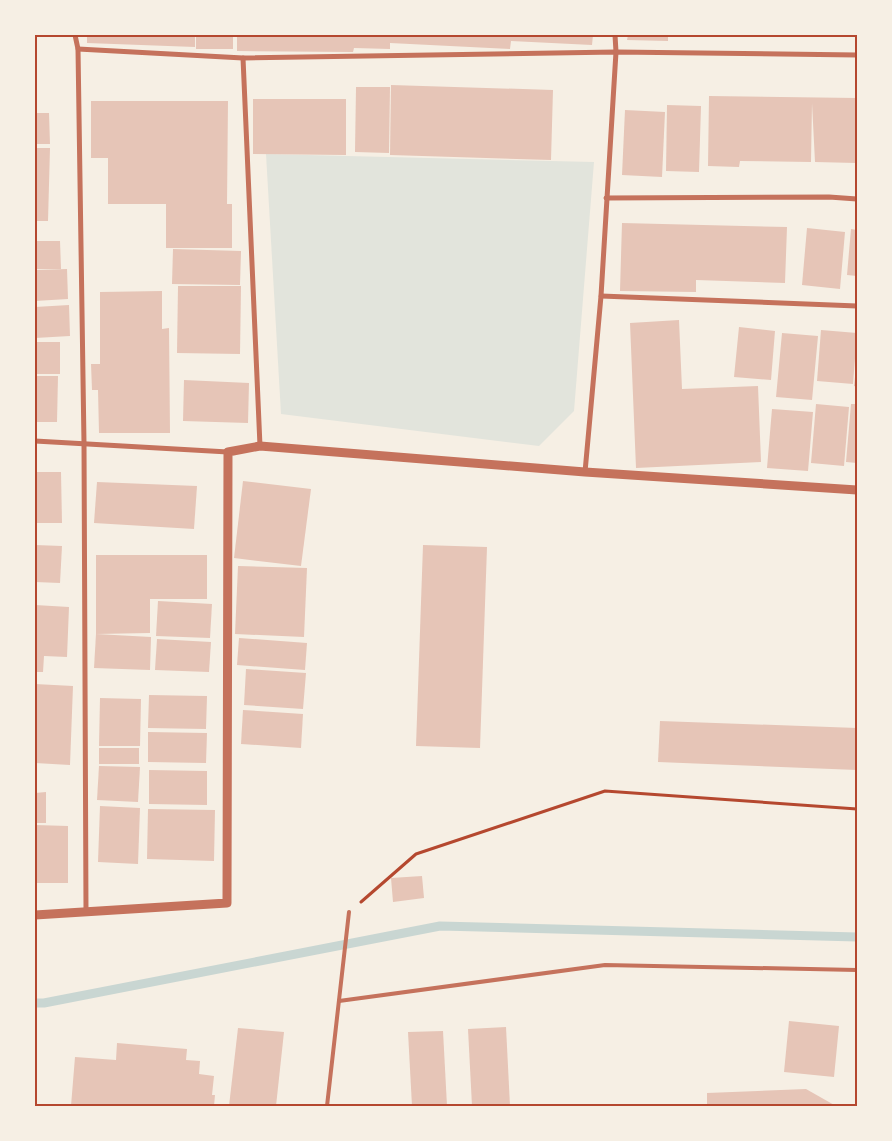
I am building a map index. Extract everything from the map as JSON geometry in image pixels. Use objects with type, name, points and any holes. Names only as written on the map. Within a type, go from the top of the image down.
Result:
[{"type":"street","points":[[75,35],[78,48],[84,443],[86,911]]},
{"type":"street","points":[[585,472],[601,296],[616,52],[615,35]]},
{"type":"street","points":[[78,48],[243,58],[616,52],[857,55]]},
{"type":"street","points":[[243,58],[260,446]]},
{"type":"street","points":[[606,198],[829,197],[857,199]]},
{"type":"street","points":[[601,296],[857,306]]},
{"type":"street","points":[[35,441],[228,452],[260,446],[585,472],[857,490]]},
{"type":"street","points":[[35,915],[227,903],[228,452]]},
{"type":"lane","points":[[328,1106],[349,912]]},
{"type":"lane","points":[[339,1000],[605,965],[857,970]]},
{"type":"path","points":[[349,912],[416,854],[605,791],[857,809]]},
{"type":"shaded area","points":[[266,154],[594,162],[574,411],[539,446],[281,414]]},
{"type":"building","points":[[87,35],[195,35],[195,47],[87,43]]},
{"type":"building","points":[[196,35],[233,35],[233,49],[196,49]]},
{"type":"building","points":[[237,35],[593,35],[592,45],[511,41],[510,49],[390,43],[390,49],[354,48],[353,52],[237,51]]},
{"type":"building","points":[[628,35],[668,35],[668,41],[627,40]]},
{"type":"building","points":[[391,85],[553,90],[551,160],[390,155]]},
{"type":"building","points":[[356,87],[390,87],[389,153],[355,152]]},
{"type":"building","points":[[709,96],[857,98],[856,163],[815,162],[812,103],[811,162],[740,161],[739,167],[708,166]]},
{"type":"building","points":[[253,99],[346,99],[346,155],[253,154]]},
{"type":"building","points":[[91,101],[228,101],[227,204],[232,204],[232,248],[166,248],[166,204],[108,204],[108,158],[91,158]]},
{"type":"building","points":[[667,105],[701,106],[699,172],[666,171]]},
{"type":"building","points":[[625,110],[665,112],[662,177],[622,175]]},
{"type":"building","points":[[35,113],[49,113],[50,144],[35,144]]},
{"type":"building","points":[[35,148],[50,148],[48,221],[35,221]]},
{"type":"building","points":[[622,223],[787,227],[785,283],[696,280],[696,292],[620,291]]},
{"type":"building","points":[[807,228],[845,232],[840,289],[802,285]]},
{"type":"building","points":[[851,229],[857,230],[857,276],[847,275]]},
{"type":"building","points":[[35,241],[60,241],[61,269],[35,269]]},
{"type":"building","points":[[173,249],[241,251],[240,285],[172,284]]},
{"type":"building","points":[[67,269],[68,299],[35,301],[35,270]]},
{"type":"building","points":[[178,286],[241,286],[240,354],[177,353]]},
{"type":"building","points":[[162,291],[162,329],[169,328],[170,433],[99,433],[98,390],[92,390],[91,364],[100,364],[100,292]]},
{"type":"building","points":[[69,305],[70,336],[35,338],[35,307]]},
{"type":"building","points":[[679,320],[682,389],[758,386],[761,462],[636,468],[630,323]]},
{"type":"building","points":[[739,327],[775,331],[771,380],[734,377]]},
{"type":"building","points":[[821,330],[857,333],[853,384],[817,381]]},
{"type":"building","points":[[782,333],[818,336],[812,400],[776,397]]},
{"type":"building","points":[[35,342],[60,342],[60,374],[35,374]]},
{"type":"building","points":[[857,368],[857,387],[854,386]]},
{"type":"building","points":[[35,376],[58,376],[57,422],[35,422]]},
{"type":"building","points":[[184,380],[249,383],[248,423],[183,421]]},
{"type":"building","points":[[816,404],[849,407],[844,466],[811,463]]},
{"type":"building","points":[[851,404],[857,404],[857,463],[846,462]]},
{"type":"building","points":[[772,409],[813,412],[808,471],[767,468]]},
{"type":"building","points":[[35,472],[61,472],[62,523],[35,523]]},
{"type":"building","points":[[243,481],[311,489],[301,566],[234,558]]},
{"type":"building","points":[[97,482],[197,486],[194,529],[94,523]]},
{"type":"building","points":[[35,545],[62,546],[60,583],[35,582]]},
{"type":"building","points":[[423,545],[487,547],[480,748],[416,746]]},
{"type":"building","points":[[96,555],[207,555],[207,599],[150,599],[150,633],[96,634]]},
{"type":"building","points":[[238,566],[307,568],[304,637],[235,634]]},
{"type":"building","points":[[158,601],[212,604],[210,638],[156,636]]},
{"type":"building","points":[[35,605],[69,607],[67,657],[44,656],[43,672],[35,672]]},
{"type":"building","points":[[96,634],[151,637],[150,670],[94,668]]},
{"type":"building","points":[[239,638],[307,643],[305,670],[237,665]]},
{"type":"building","points":[[157,639],[211,642],[209,672],[155,670]]},
{"type":"building","points":[[246,669],[306,673],[303,709],[244,705]]},
{"type":"building","points":[[35,684],[73,686],[70,765],[35,763]]},
{"type":"building","points":[[149,695],[207,696],[206,729],[148,728]]},
{"type":"building","points":[[100,698],[141,699],[140,746],[99,746]]},
{"type":"building","points":[[243,710],[303,714],[301,748],[241,744]]},
{"type":"building","points":[[660,721],[857,728],[857,770],[658,762]]},
{"type":"building","points":[[148,732],[207,733],[206,763],[148,762]]},
{"type":"building","points":[[99,748],[139,748],[139,764],[99,764]]},
{"type":"building","points":[[99,766],[140,767],[138,802],[97,800]]},
{"type":"building","points":[[149,770],[207,771],[207,805],[149,804]]},
{"type":"building","points":[[46,792],[46,823],[35,823],[35,793]]},
{"type":"building","points":[[100,806],[140,808],[138,864],[98,862]]},
{"type":"building","points":[[148,809],[215,810],[214,861],[147,859]]},
{"type":"building","points":[[35,825],[68,826],[68,883],[35,883]]},
{"type":"building","points":[[422,876],[424,898],[393,902],[391,878]]},
{"type":"building","points":[[789,1021],[839,1026],[834,1077],[784,1072]]},
{"type":"building","points":[[506,1027],[510,1106],[472,1106],[468,1029]]},
{"type":"building","points":[[238,1028],[284,1032],[276,1106],[229,1106]]},
{"type":"building","points":[[443,1031],[447,1106],[412,1106],[408,1032]]},
{"type":"building","points":[[117,1043],[187,1049],[186,1060],[200,1061],[199,1074],[214,1076],[212,1095],[215,1095],[214,1106],[71,1106],[75,1057],[116,1060]]},
{"type":"building","points":[[806,1089],[836,1106],[707,1106],[707,1093]]},
{"type":"waterway","points":[[35,1003],[44,1003],[440,926],[857,937]]}]
